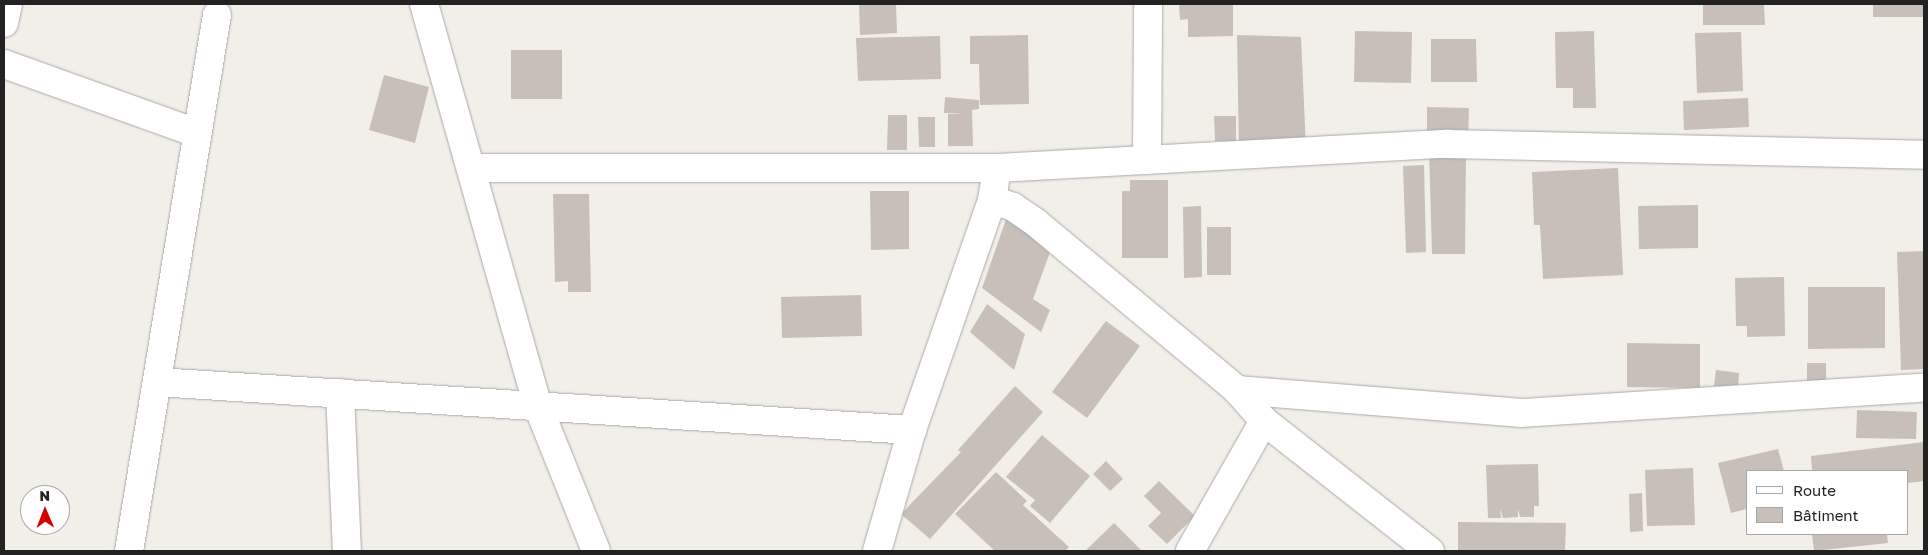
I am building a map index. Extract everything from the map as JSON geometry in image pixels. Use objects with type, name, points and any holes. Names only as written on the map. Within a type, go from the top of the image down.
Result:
[{"type":"street","points":[[4,23],[8,4]]},
{"type":"street","points":[[424,4],[472,168],[536,404],[596,551]]},
{"type":"street","points":[[1147,160],[1148,4]]},
{"type":"street","points":[[130,551],[217,15]]},
{"type":"street","points":[[4,64],[197,133]]},
{"type":"street","points":[[472,168],[997,168],[1447,144],[1924,155]]},
{"type":"street","points":[[877,551],[912,430],[992,200],[997,168]]},
{"type":"street","points":[[992,200],[1013,207],[1035,222],[1237,390],[1264,421],[1430,551]]},
{"type":"street","points":[[157,382],[536,404],[912,430]]},
{"type":"street","points":[[1237,390],[1522,412],[1924,388]]},
{"type":"street","points":[[340,393],[347,551]]},
{"type":"street","points":[[1190,551],[1264,421]]},
{"type":"building","points":[[859,4],[896,4],[897,33],[860,35]]},
{"type":"building","points":[[1179,4],[1233,4],[1233,36],[1188,37],[1188,19],[1180,20]]},
{"type":"building","points":[[1703,4],[1764,4],[1765,25],[1703,25]]},
{"type":"building","points":[[1873,4],[1924,4],[1924,17],[1873,17]]},
{"type":"building","points":[[1355,31],[1412,32],[1411,83],[1354,82]]},
{"type":"building","points":[[1594,31],[1596,108],[1573,108],[1573,88],[1556,88],[1555,32]]},
{"type":"building","points":[[1741,32],[1743,91],[1697,93],[1695,33]]},
{"type":"building","points":[[1028,35],[1029,104],[980,105],[979,64],[970,64],[970,36]]},
{"type":"building","points":[[1237,35],[1301,37],[1306,149],[1239,151]]},
{"type":"building","points":[[940,36],[941,79],[858,81],[856,38]]},
{"type":"building","points":[[1431,39],[1476,39],[1477,82],[1431,82]]},
{"type":"building","points":[[511,50],[562,50],[562,99],[511,99]]},
{"type":"building","points":[[384,75],[429,87],[415,143],[369,130]]},
{"type":"building","points":[[945,97],[979,100],[979,109],[972,110],[973,146],[948,146],[948,114],[963,113],[944,113]]},
{"type":"building","points":[[1748,98],[1749,127],[1684,130],[1683,101]]},
{"type":"building","points":[[1427,107],[1469,108],[1468,139],[1427,139]]},
{"type":"building","points":[[888,115],[907,115],[907,150],[887,150]]},
{"type":"building","points":[[1214,116],[1236,116],[1236,141],[1215,141]]},
{"type":"building","points":[[918,117],[935,117],[935,147],[919,147]]},
{"type":"building","points":[[1429,150],[1466,150],[1465,254],[1432,254]]},
{"type":"building","points":[[1424,165],[1426,252],[1406,253],[1403,166]]},
{"type":"building","points":[[1618,168],[1623,275],[1543,279],[1540,225],[1534,225],[1532,172]]},
{"type":"building","points":[[1130,180],[1168,180],[1168,258],[1122,258],[1122,191],[1130,191]]},
{"type":"building","points":[[870,191],[909,191],[909,249],[871,250]]},
{"type":"building","points":[[553,194],[589,194],[591,292],[568,292],[568,281],[555,282]]},
{"type":"building","points":[[1698,205],[1698,248],[1639,249],[1638,206]]},
{"type":"building","points":[[1201,206],[1202,277],[1184,278],[1183,207]]},
{"type":"building","points":[[1009,211],[1053,244],[1033,299],[1050,310],[1041,332],[982,288]]},
{"type":"building","points":[[1207,227],[1231,227],[1231,275],[1207,275]]},
{"type":"building","points":[[1924,251],[1924,369],[1901,370],[1897,252]]},
{"type":"building","points":[[1784,277],[1785,336],[1747,337],[1747,326],[1736,326],[1735,278]]},
{"type":"building","points":[[1808,287],[1885,287],[1885,348],[1808,349]]},
{"type":"building","points":[[861,295],[862,336],[782,338],[781,297]]},
{"type":"building","points":[[987,304],[1025,334],[1014,370],[970,332]]},
{"type":"building","points":[[1106,321],[1140,346],[1087,418],[1052,392]]},
{"type":"building","points":[[1627,343],[1700,344],[1700,388],[1627,387]]},
{"type":"building","points":[[1807,363],[1826,363],[1826,383],[1807,384]]},
{"type":"building","points":[[1716,370],[1739,373],[1738,389],[1714,386]]},
{"type":"building","points":[[1015,386],[1043,412],[930,539],[901,514],[961,452],[958,450]]},
{"type":"building","points":[[1857,410],[1917,412],[1916,439],[1856,438]]},
{"type":"building","points":[[1042,435],[1090,476],[1050,523],[1030,506],[1035,500],[1006,477]]},
{"type":"building","points":[[1924,442],[1924,481],[1908,483],[1908,470],[1812,470],[1811,456]]},
{"type":"building","points":[[1778,449],[1784,470],[1746,470],[1746,509],[1731,513],[1718,463]]},
{"type":"building","points":[[1106,461],[1123,479],[1110,491],[1093,474]]},
{"type":"building","points":[[1538,464],[1539,506],[1534,506],[1534,517],[1520,517],[1518,509],[1518,517],[1503,518],[1500,508],[1501,518],[1488,518],[1486,465]]},
{"type":"building","points":[[1693,468],[1695,525],[1647,526],[1645,470]]},
{"type":"building","points":[[996,472],[1027,501],[1023,505],[1069,547],[1065,551],[995,551],[955,514]]},
{"type":"building","points":[[1159,481],[1195,516],[1167,544],[1148,526],[1161,513],[1144,496]]},
{"type":"building","points":[[1642,493],[1643,531],[1630,532],[1629,494]]},
{"type":"building","points":[[1458,522],[1566,523],[1565,551],[1458,551]]},
{"type":"building","points":[[1114,523],[1142,551],[1085,551]]},
{"type":"building","points":[[1812,535],[1887,535],[1888,543],[1814,551]]}]
